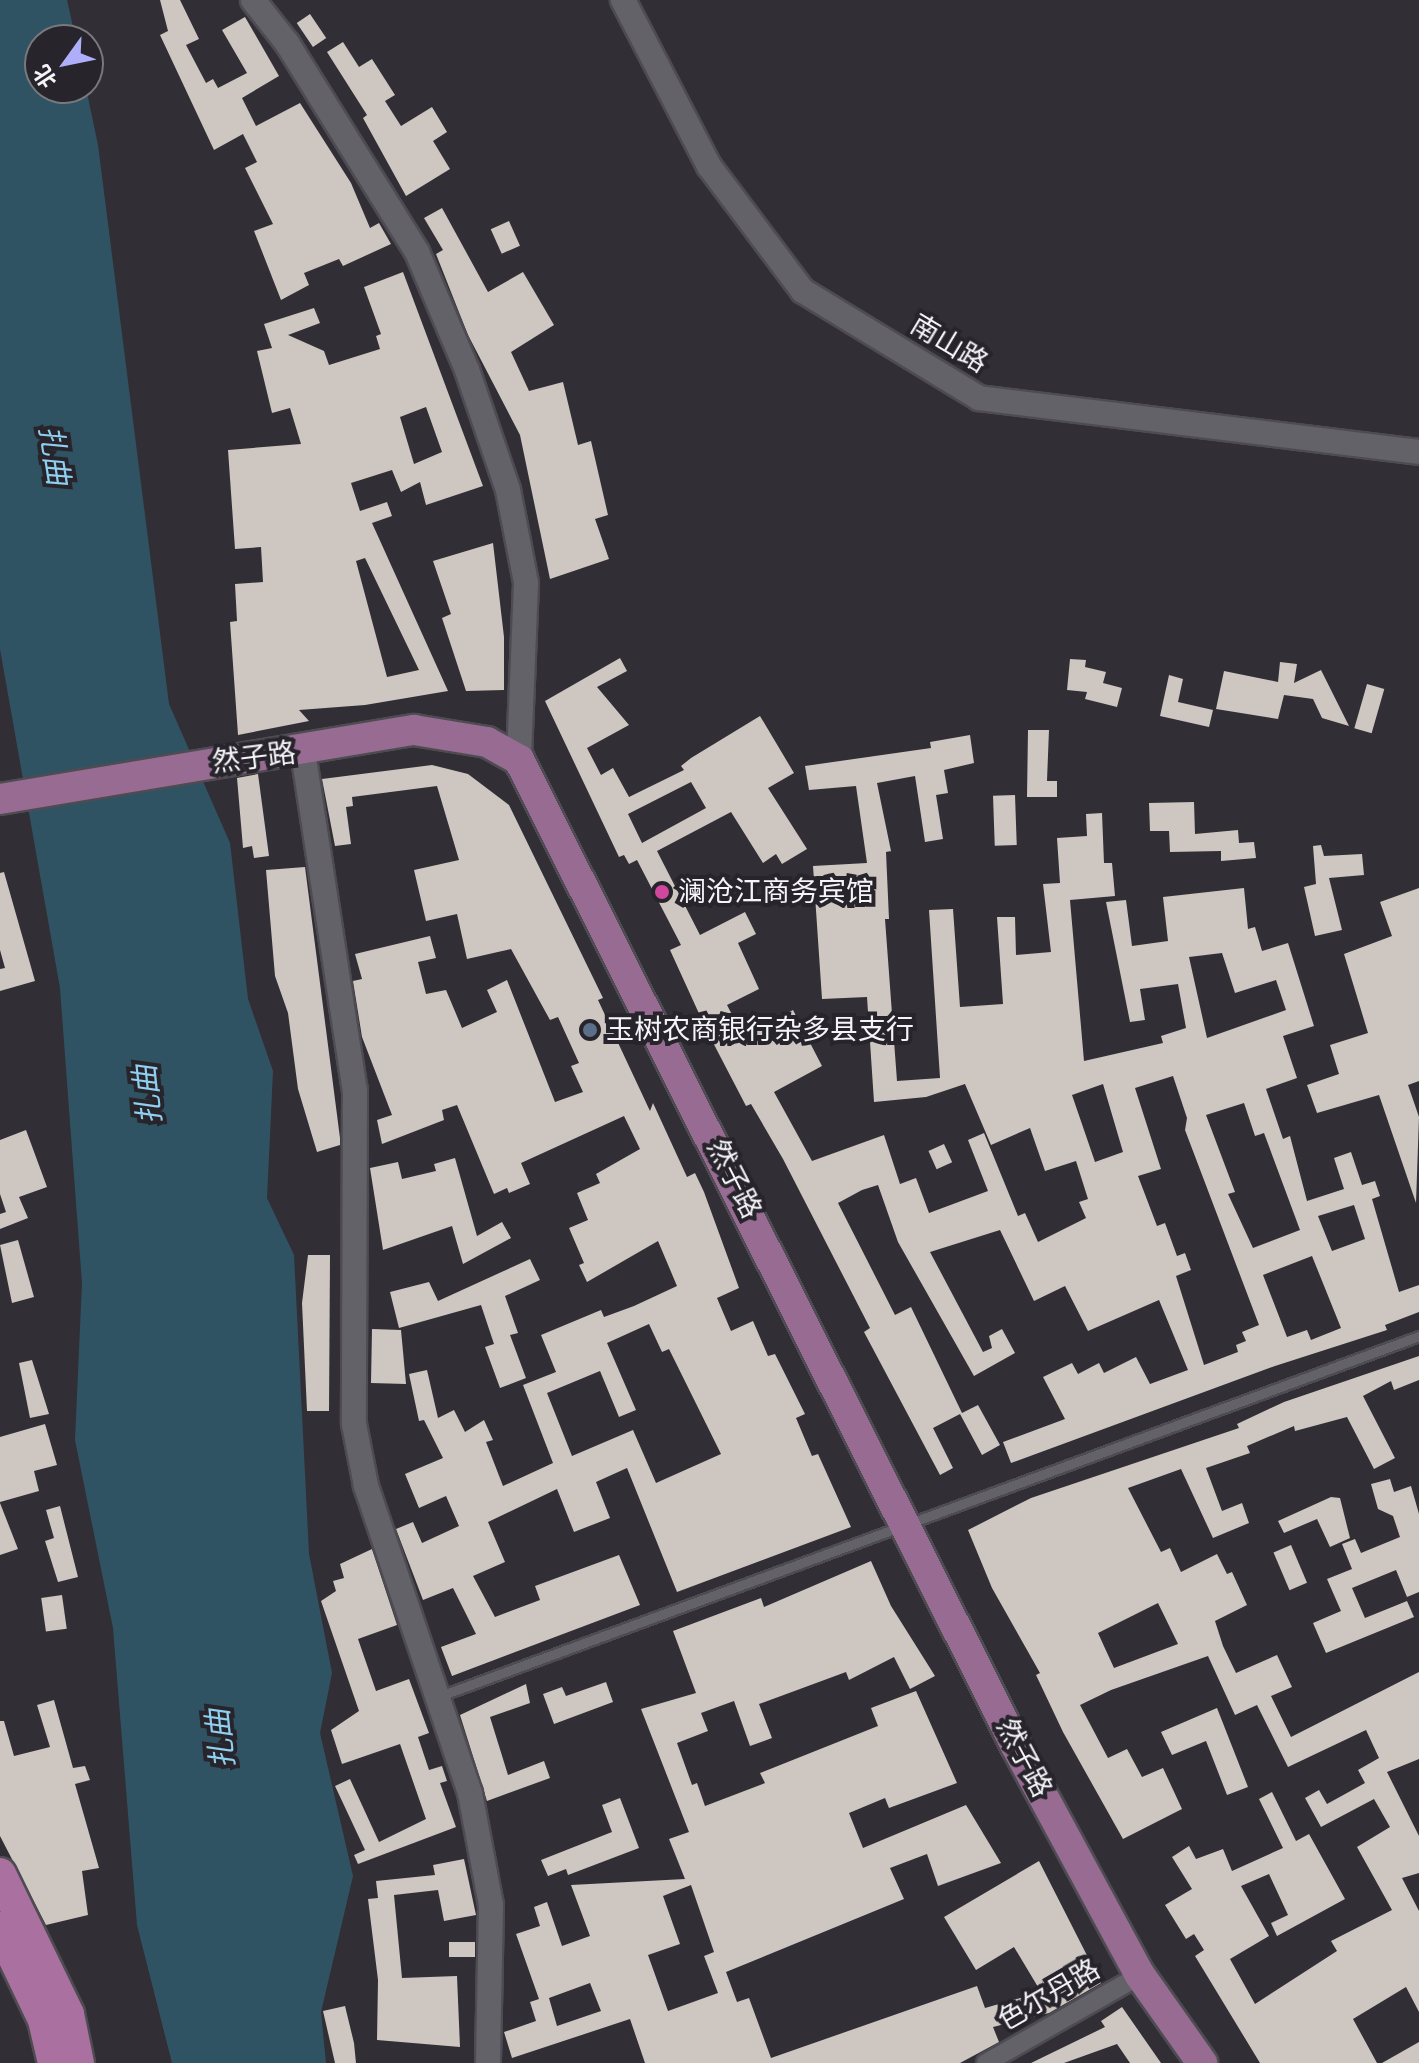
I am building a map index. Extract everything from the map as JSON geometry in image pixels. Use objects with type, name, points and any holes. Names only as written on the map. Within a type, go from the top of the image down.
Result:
[{"type":"highway","points":[[0,1874],[68,2014],[78,2063]]},
{"type":"highway","points":[[0,1928],[44,2020],[54,2063]]},
{"type":"main road","name":"然子路","points":[[0,799],[414,730],[487,742],[519,760],[909,1526],[1016,1746],[1140,1975],[1202,2063]]},
{"type":"street","points":[[253,0],[287,43],[417,252],[467,370],[508,490],[526,583],[519,760]]},
{"type":"street","name":"南山路","points":[[623,0],[709,166],[803,291],[979,398],[1419,452]]},
{"type":"street","points":[[290,751],[355,1090],[354,1424],[366,1486],[440,1696],[470,1793],[491,1905],[488,2063]]},
{"type":"street","name":"色尔丹路","points":[[986,2063],[1140,1975]]},
{"type":"lane","points":[[440,1696],[1419,1336]]},
{"type":"water","name":"扎曲","points":[[0,0],[67,0],[72,24],[24,24],[24,104],[89,104],[98,145],[169,704],[230,843],[248,999],[273,1071],[267,1198],[294,1255],[309,1554],[332,1673],[320,1733],[353,1876],[321,2012],[326,2063],[172,2063],[137,1925],[113,1628],[75,1440],[82,1283],[60,988],[0,649]]},
{"type":"building","points":[[160,0],[180,0],[199,39],[186,45],[206,83],[213,79],[218,88],[247,73],[222,30],[245,17],[279,76],[242,98],[256,126],[300,103],[351,183],[370,228],[379,223],[391,244],[343,266],[339,259],[304,273],[309,285],[281,300],[254,231],[273,224],[245,168],[257,162],[243,134],[214,150],[160,35],[168,31]]},
{"type":"building","points":[[310,14],[326,38],[313,47],[297,23]]},
{"type":"building","points":[[343,42],[359,67],[372,59],[395,95],[385,101],[401,126],[432,107],[447,132],[433,141],[450,169],[406,196],[363,118],[367,115],[327,52]]},
{"type":"building","points":[[442,208],[488,292],[523,272],[554,325],[511,352],[529,391],[563,382],[578,445],[591,441],[608,515],[595,519],[609,559],[550,579],[520,435],[468,335],[436,254],[443,250],[424,218]]},
{"type":"building","points":[[509,221],[520,246],[502,254],[491,229]]},
{"type":"building","points":[[403,272],[483,486],[426,505],[420,482],[401,492],[392,470],[351,483],[360,511],[387,502],[392,516],[372,523],[448,691],[365,705],[299,710],[309,721],[238,735],[230,622],[237,621],[235,584],[263,582],[261,547],[235,549],[228,450],[301,444],[290,408],[272,413],[257,351],[272,348],[264,324],[314,308],[320,323],[288,335],[324,351],[329,365],[380,349],[376,336],[381,334],[364,287]],"holes":[[[426,407],[442,452],[414,464],[400,417]],[[365,558],[419,670],[387,677],[356,561]]]},
{"type":"building","points":[[493,543],[504,637],[504,690],[466,691],[442,618],[451,614],[433,561]]},
{"type":"building","points":[[620,658],[627,671],[597,687],[629,725],[587,748],[601,775],[613,768],[629,797],[684,770],[681,766],[691,758],[760,716],[794,773],[768,788],[807,849],[782,864],[776,854],[763,863],[731,812],[657,851],[700,935],[745,912],[756,934],[738,943],[759,989],[727,1005],[743,1036],[793,1010],[822,1066],[774,1092],[812,1161],[884,1135],[900,1184],[916,1178],[929,1213],[988,1191],[968,1140],[984,1133],[1018,1216],[1025,1213],[1038,1242],[1086,1218],[1079,1202],[1088,1199],[1076,1161],[1045,1171],[1030,1128],[991,1145],[965,1084],[926,1097],[874,1102],[867,997],[822,999],[813,866],[867,863],[856,786],[809,790],[805,766],[931,748],[930,742],[970,735],[974,763],[944,770],[948,793],[936,795],[943,839],[925,842],[915,776],[877,783],[891,851],[886,852],[889,919],[885,919],[897,1081],[940,1078],[929,910],[953,909],[960,1007],[1003,1004],[997,917],[1015,917],[1016,955],[1051,952],[1043,884],[1060,883],[1057,838],[1087,836],[1086,814],[1102,813],[1104,863],[1112,863],[1115,896],[1070,900],[1084,1061],[1163,1043],[1161,1036],[1186,1028],[1178,984],[1140,989],[1145,1020],[1130,1022],[1106,902],[1126,900],[1132,946],[1168,941],[1163,897],[1244,888],[1248,929],[1255,927],[1262,951],[1288,943],[1314,1026],[1283,1036],[1297,1078],[1266,1089],[1283,1139],[1290,1136],[1307,1201],[1344,1189],[1334,1158],[1351,1152],[1362,1185],[1375,1181],[1380,1196],[1372,1199],[1399,1292],[1419,1285],[1419,1312],[1385,1325],[1387,1330],[1275,1366],[1011,1463],[1003,1442],[1065,1419],[1043,1377],[1072,1363],[1078,1374],[1099,1363],[1104,1373],[1136,1357],[1150,1384],[1188,1370],[1159,1300],[1088,1331],[1065,1286],[1034,1301],[1000,1230],[930,1252],[983,1352],[992,1348],[989,1336],[1002,1329],[1015,1353],[974,1376],[898,1242],[878,1185],[862,1190],[838,1203],[895,1315],[911,1307],[962,1413],[978,1405],[1000,1445],[982,1455],[960,1414],[933,1428],[953,1468],[940,1475],[864,1332],[870,1328],[783,1159],[751,1104],[746,1106],[707,1031],[670,950],[681,945],[637,860],[629,864],[624,855],[619,857],[545,701]],"holes":[[[691,782],[706,808],[642,843],[628,814]],[[1222,953],[1235,993],[1276,980],[1286,1010],[1207,1038],[1189,957]],[[1173,1076],[1187,1118],[1185,1130],[1259,1325],[1242,1332],[1246,1341],[1236,1345],[1238,1352],[1204,1365],[1176,1276],[1191,1270],[1185,1253],[1177,1256],[1165,1223],[1157,1226],[1138,1176],[1161,1169],[1135,1088]],[[1103,1084],[1123,1152],[1095,1162],[1072,1095]],[[1244,1103],[1255,1136],[1264,1133],[1300,1230],[1253,1248],[1228,1194],[1235,1192],[1206,1115]],[[1354,1205],[1365,1239],[1332,1251],[1318,1216]],[[1312,1256],[1341,1328],[1311,1340],[1307,1330],[1287,1337],[1263,1275]]]},
{"type":"building","points":[[1070,659],[1086,660],[1085,667],[1106,672],[1103,683],[1122,688],[1117,707],[1085,699],[1087,692],[1067,690]]},
{"type":"building","points":[[1280,662],[1297,664],[1294,683],[1321,670],[1349,726],[1322,718],[1313,699],[1284,695],[1278,719],[1216,709],[1224,671],[1278,682]]},
{"type":"building","points":[[1169,675],[1183,679],[1178,702],[1213,710],[1209,727],[1160,716]]},
{"type":"building","points":[[1367,684],[1384,689],[1372,733],[1354,728]]},
{"type":"building","points":[[1028,730],[1049,730],[1047,781],[1057,781],[1057,797],[1027,797]]},
{"type":"building","points":[[432,765],[468,774],[509,805],[603,998],[598,1000],[650,1111],[653,1103],[687,1177],[695,1173],[704,1192],[739,1288],[717,1298],[731,1331],[753,1321],[768,1356],[775,1354],[805,1414],[796,1418],[812,1456],[818,1454],[851,1527],[677,1592],[627,1468],[596,1482],[610,1518],[574,1532],[557,1489],[488,1522],[505,1562],[473,1576],[495,1617],[540,1600],[535,1586],[619,1555],[640,1605],[452,1676],[441,1647],[476,1634],[453,1588],[423,1600],[396,1529],[413,1522],[422,1543],[459,1526],[446,1496],[419,1508],[405,1474],[443,1458],[424,1420],[419,1421],[409,1374],[427,1370],[438,1418],[454,1410],[465,1432],[484,1420],[493,1440],[486,1442],[503,1486],[553,1463],[523,1385],[556,1372],[541,1335],[601,1310],[604,1317],[677,1286],[658,1241],[587,1282],[579,1265],[584,1263],[569,1228],[588,1220],[577,1193],[600,1183],[596,1174],[640,1149],[624,1116],[521,1163],[530,1184],[509,1193],[507,1188],[494,1194],[457,1105],[442,1110],[444,1120],[382,1144],[377,1120],[392,1115],[362,1037],[353,981],[362,979],[355,954],[430,936],[436,958],[418,962],[426,994],[446,990],[462,1028],[497,1012],[487,990],[507,980],[555,1102],[583,1092],[571,1066],[579,1063],[558,1017],[550,1020],[511,949],[467,959],[457,914],[426,921],[414,870],[459,860],[437,786],[352,797],[353,806],[346,807],[351,844],[335,846],[322,779]],"holes":[[[649,1324],[662,1352],[669,1349],[721,1454],[656,1483],[633,1430],[572,1456],[547,1393],[600,1371],[619,1417],[636,1410],[607,1343]]]},
{"type":"building","points":[[258,774],[269,856],[254,858],[252,846],[243,848],[237,778]]},
{"type":"building","points":[[1015,795],[1017,845],[995,846],[993,796]]},
{"type":"building","points":[[1194,802],[1195,834],[1238,830],[1239,843],[1254,842],[1256,858],[1221,861],[1221,851],[1170,852],[1169,831],[1150,831],[1149,803]]},
{"type":"building","points":[[1321,845],[1324,856],[1362,854],[1364,875],[1329,878],[1342,930],[1315,936],[1304,887],[1316,884],[1313,846]]},
{"type":"building","points":[[305,867],[340,1138],[340,1145],[317,1152],[298,1089],[288,1013],[275,976],[266,870]]},
{"type":"building","points":[[4,872],[35,981],[0,991],[0,969],[5,968],[0,950],[0,873]]},
{"type":"building","points":[[1419,888],[1419,1081],[1408,1085],[1419,1117],[1416,1203],[1379,1095],[1317,1113],[1307,1085],[1339,1074],[1330,1045],[1368,1033],[1344,954],[1392,936],[1380,902]]},
{"type":"building","points":[[26,1130],[47,1187],[19,1197],[28,1218],[0,1229],[0,1214],[6,1212],[0,1194],[0,1140]]},
{"type":"building","points":[[944,1144],[952,1162],[937,1169],[928,1151]]},
{"type":"building","points":[[455,1158],[477,1236],[502,1222],[511,1238],[463,1264],[452,1226],[383,1250],[370,1168],[398,1162],[402,1179],[436,1171],[434,1164]]},
{"type":"building","points":[[18,1240],[34,1297],[12,1303],[0,1245]]},
{"type":"building","points":[[308,1255],[330,1255],[329,1411],[307,1411],[302,1303]]},
{"type":"building","points":[[530,1259],[540,1280],[505,1296],[518,1333],[510,1335],[526,1378],[500,1388],[485,1347],[494,1344],[481,1305],[399,1328],[390,1292],[429,1282],[438,1301]]},
{"type":"building","points":[[372,1329],[401,1330],[406,1384],[371,1383]]},
{"type":"building","points":[[1419,1356],[1419,1380],[1394,1390],[1391,1381],[1363,1396],[1395,1458],[1374,1469],[1347,1417],[1295,1431],[1294,1426],[1247,1446],[1250,1453],[1206,1468],[1222,1511],[1242,1503],[1249,1523],[1213,1538],[1181,1469],[1128,1488],[1161,1552],[1170,1548],[1181,1572],[1217,1554],[1227,1574],[1232,1572],[1247,1605],[1215,1621],[1223,1646],[1236,1673],[1277,1655],[1292,1687],[1271,1696],[1291,1737],[1419,1672],[1419,1759],[1387,1772],[1419,1836],[1419,1873],[1402,1878],[1419,1911],[1419,2012],[1406,1987],[1353,2019],[1377,2063],[1260,2063],[1195,1956],[1204,1950],[1194,1934],[1186,1939],[1165,1905],[1192,1889],[1172,1857],[1189,1846],[1196,1859],[1223,1849],[1232,1871],[1283,1848],[1259,1799],[1272,1792],[1296,1841],[1309,1834],[1345,1899],[1277,1936],[1271,1923],[1288,1915],[1269,1874],[1241,1886],[1269,1936],[1230,1959],[1255,2004],[1337,1951],[1331,1941],[1392,1910],[1357,1847],[1390,1827],[1374,1799],[1321,1827],[1305,1798],[1319,1790],[1327,1804],[1365,1783],[1358,1770],[1379,1758],[1366,1730],[1288,1767],[1257,1705],[1235,1715],[1208,1656],[1111,1690],[1080,1705],[1108,1758],[1127,1749],[1142,1777],[1163,1768],[1182,1809],[1123,1839],[1063,1732],[1036,1675],[1040,1673],[992,1588],[968,1530],[1031,1498],[1239,1428],[1237,1424],[1284,1402]],"holes":[[[1158,1603],[1178,1644],[1114,1668],[1098,1633]]]},
{"type":"building","points":[[32,1360],[49,1414],[30,1418],[19,1363]]},
{"type":"building","points":[[45,1424],[57,1465],[34,1471],[39,1491],[0,1502],[0,1437]]},
{"type":"building","points":[[1390,1479],[1394,1492],[1411,1486],[1419,1514],[1419,1592],[1407,1597],[1396,1570],[1352,1588],[1365,1618],[1407,1601],[1414,1617],[1326,1653],[1313,1623],[1341,1611],[1327,1579],[1352,1569],[1342,1544],[1355,1539],[1361,1553],[1400,1537],[1393,1516],[1378,1509],[1371,1484]]},
{"type":"building","points":[[1331,1497],[1340,1498],[1350,1538],[1330,1547],[1317,1519],[1284,1533],[1278,1521]]},
{"type":"building","points":[[0,1503],[18,1549],[0,1555]]},
{"type":"building","points":[[60,1506],[78,1577],[58,1582],[45,1541],[54,1538],[46,1510]]},
{"type":"building","points":[[1291,1545],[1307,1583],[1290,1590],[1274,1552]]},
{"type":"building","points":[[372,1549],[397,1625],[358,1639],[376,1691],[409,1679],[429,1733],[418,1737],[429,1770],[442,1766],[447,1781],[440,1783],[456,1827],[358,1864],[354,1855],[365,1850],[335,1786],[350,1779],[379,1842],[426,1819],[400,1744],[342,1764],[331,1730],[359,1711],[321,1601],[336,1591],[333,1581],[344,1578],[340,1564]]},
{"type":"building","points":[[871,1561],[891,1606],[935,1676],[910,1689],[894,1657],[849,1680],[846,1672],[759,1704],[772,1738],[750,1746],[734,1701],[701,1713],[708,1731],[677,1743],[692,1785],[697,1783],[705,1806],[765,1783],[760,1773],[878,1726],[871,1708],[916,1691],[957,1783],[889,1808],[885,1798],[849,1813],[863,1848],[966,1805],[1001,1863],[938,1886],[927,1854],[890,1868],[904,1899],[726,1972],[737,2002],[749,1998],[771,2058],[977,1986],[985,2008],[1041,1992],[1014,1947],[976,1970],[944,1917],[1039,1861],[1101,1983],[1049,2013],[993,2027],[999,2042],[960,2063],[645,2063],[630,2019],[512,2058],[504,2032],[536,2021],[530,2002],[539,1999],[516,1934],[540,1926],[534,1907],[547,1902],[562,1946],[590,1936],[571,1885],[685,1879],[669,1839],[689,1832],[641,1709],[696,1693],[673,1631],[761,1598],[764,1607]],"holes":[[[691,1885],[714,1952],[704,1956],[718,1993],[668,2011],[648,1955],[680,1944],[663,1896]],[[590,1983],[601,2011],[557,2026],[549,1998]]]},
{"type":"building","points":[[62,1595],[67,1629],[46,1632],[41,1598]]},
{"type":"building","points":[[606,1682],[613,1702],[554,1724],[543,1694],[562,1687],[566,1696]]},
{"type":"building","points":[[526,1684],[530,1703],[490,1717],[508,1775],[544,1761],[550,1778],[487,1801],[460,1715]]},
{"type":"building","points":[[54,1700],[73,1768],[85,1766],[90,1780],[75,1784],[99,1868],[82,1871],[88,1915],[46,1925],[0,1836],[0,1721],[4,1721],[14,1756],[50,1747],[37,1705]]},
{"type":"building","points":[[1217,1708],[1248,1787],[1227,1795],[1206,1741],[1172,1755],[1161,1732]]},
{"type":"building","points":[[620,1798],[639,1848],[568,1875],[566,1869],[548,1876],[541,1860],[612,1832],[602,1805]]},
{"type":"building","points":[[464,1859],[476,1915],[444,1921],[438,1890],[394,1895],[402,1978],[457,1976],[460,2047],[377,2040],[378,1980],[368,1899],[378,1898],[376,1881],[435,1875],[433,1865]]},
{"type":"building","points":[[449,1942],[475,1942],[475,1957],[449,1957]]},
{"type":"building","points":[[345,2006],[356,2063],[335,2063],[323,2011]]},
{"type":"building","points":[[1122,2007],[1161,2063],[1130,2063],[1117,2044],[1064,2063],[1031,2063],[1105,2027],[1101,2021]]},
{"type":"building","points":[[1419,2042],[1419,2063],[1382,2063]]},
{"type":"place","name":"澜沧江商务宾馆","points":[[662,892]]},
{"type":"place","name":"玉树农商银行杂多县支行","points":[[590,1030]]}]
